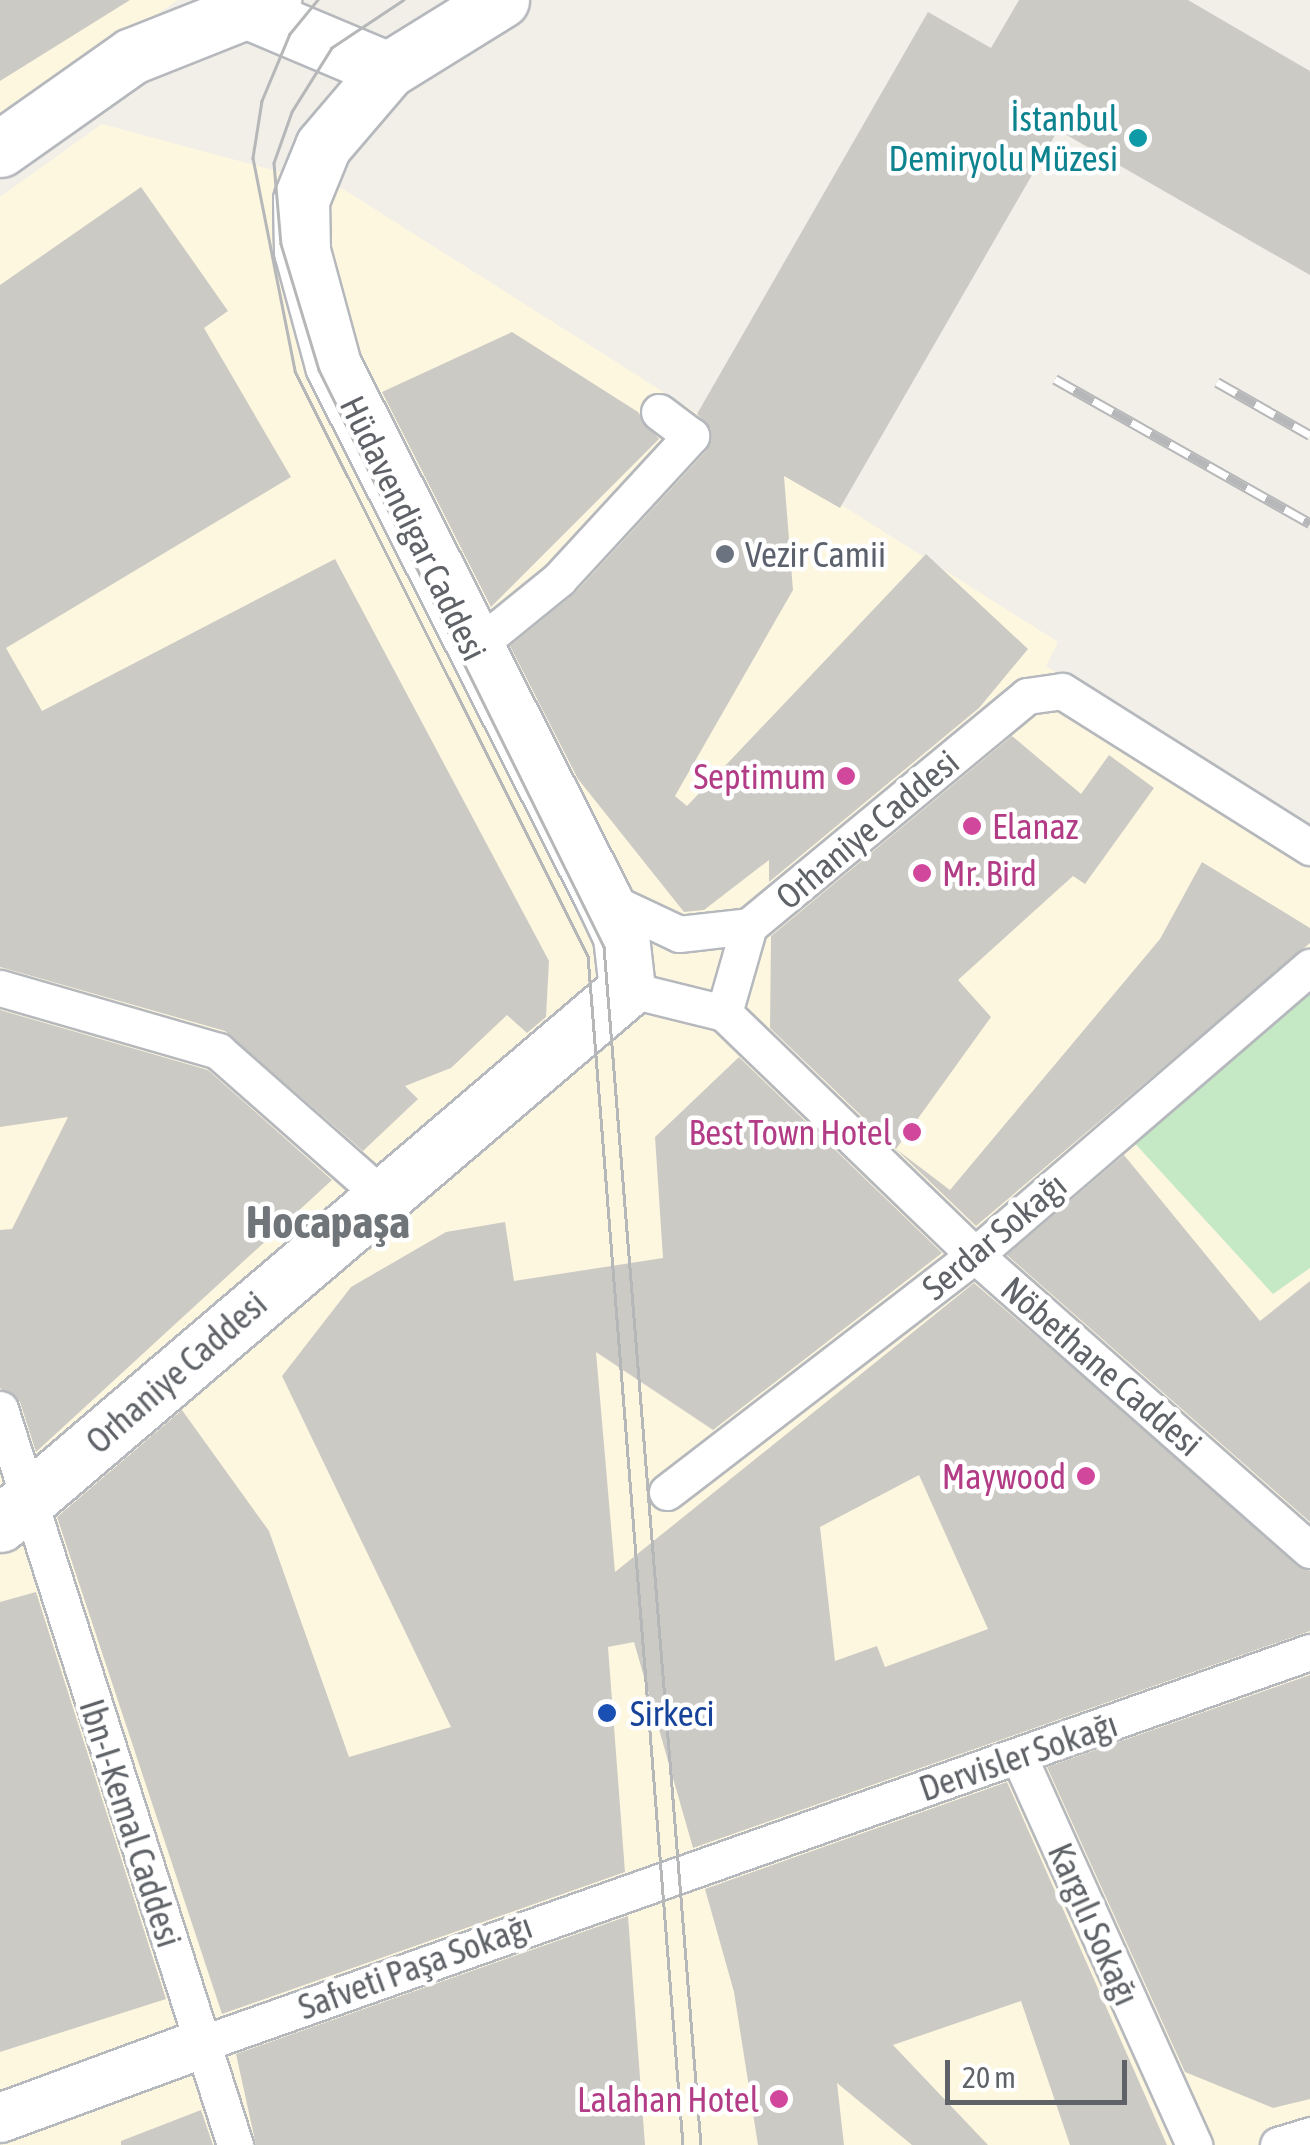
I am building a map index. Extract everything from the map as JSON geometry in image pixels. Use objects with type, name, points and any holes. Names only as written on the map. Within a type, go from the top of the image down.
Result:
[{"type":"street","name":"Hüdavendigar Caddesi","points":[[501,0],[388,70],[322,146],[300,200],[302,251],[332,364],[621,936],[627,989]]},
{"type":"street","points":[[0,149],[132,56],[258,4],[388,70]]},
{"type":"street","points":[[473,649],[559,579],[691,436],[659,412]]},
{"type":"street","name":"Orhaniye Caddesi","points":[[724,1014],[749,926],[1027,696],[1062,691],[1310,847]]},
{"type":"street","points":[[603,898],[678,934],[749,926]]},
{"type":"street","name":"Serdar Sokağı","points":[[668,1492],[975,1255],[1310,967]]},
{"type":"street","points":[[0,988],[218,1051],[380,1194]]},
{"type":"street","points":[[627,989],[724,1014]]},
{"type":"street","name":"Orhaniye Caddesi","points":[[14,1512],[380,1194],[627,989]]},
{"type":"street","name":"Nöbethane Caddesi","points":[[724,1014],[975,1255],[1310,1550]]},
{"type":"street","name":"Ibn-I-Kemal Caddesi","points":[[0,1409],[14,1512],[235,2145]]},
{"type":"street","name":"Dervisler Sokağı","points":[[630,1888],[1018,1757],[1310,1652]]},
{"type":"street","name":"Kargılı Sokağı","points":[[1018,1757],[1194,2145]]},
{"type":"street","name":"Safveti Paşa Sokağı","points":[[201,2044],[630,1888]]},
{"type":"street","points":[[0,2118],[201,2044]]},
{"type":"street","points":[[1278,2145],[1310,2135]]},
{"type":"shaded area","points":[[0,0],[178,0],[0,121]]},
{"type":"shaded area","points":[[102,124],[343,189],[1058,642],[1046,666],[1310,834],[1310,2145],[0,2145],[0,197]]},
{"type":"green space","points":[[1310,991],[1310,1268],[1273,1294],[1130,1138]]},
{"type":"building","points":[[0,0],[130,0],[0,81]]},
{"type":"building","points":[[1019,0],[1188,0],[1310,71],[1310,275],[1058,130],[840,508],[784,476],[793,590],[675,796],[687,806],[926,554],[1028,649],[979,708],[769,882],[769,860],[704,910],[684,912],[578,779],[510,646],[575,593],[707,450],[711,429],[697,414],[928,12],[991,48]]},
{"type":"building","points":[[141,187],[228,311],[204,328],[291,477],[6,648],[42,711],[335,559],[549,961],[546,1017],[527,1033],[507,1015],[451,1068],[405,1086],[418,1099],[363,1151],[225,1031],[0,967],[0,285]]},
{"type":"building","points":[[512,332],[638,412],[659,439],[491,607],[382,392]]},
{"type":"building","points":[[1012,736],[1081,794],[1109,755],[1154,788],[1085,884],[1073,876],[958,980],[991,1017],[896,1149],[950,1190],[1160,939],[1202,862],[1310,928],[1310,943],[976,1226],[770,1028],[771,936]]},
{"type":"building","points":[[0,1010],[208,1070],[332,1180],[36,1452],[20,1402],[0,1388],[0,1230],[12,1229],[68,1117],[0,1127]]},
{"type":"building","points":[[739,1057],[942,1253],[713,1430],[596,1352],[615,1572],[974,1283],[1310,1571],[1310,1631],[693,1848],[634,1642],[608,1647],[625,1872],[222,2014],[57,1517],[182,1410],[269,1531],[349,1757],[451,1727],[282,1376],[351,1287],[446,1232],[505,1222],[514,1281],[663,1258],[655,1137]],"holes":[[[919,1475],[988,1629],[885,1667],[877,1646],[835,1661],[820,1527]]]},
{"type":"building","points":[[1124,1155],[1260,1321],[1310,1281],[1310,1522],[1007,1255]]},
{"type":"building","points":[[36,1592],[166,1999],[0,2052],[0,1602]]},
{"type":"building","points":[[1310,1675],[1310,2099],[1273,2108],[1185,2072],[1047,1767]]},
{"type":"building","points":[[1007,1782],[1167,2145],[1070,2145],[1021,2001],[893,2045],[988,2145],[912,2145],[837,2083],[844,2145],[758,2145],[734,1992],[705,1889]]},
{"type":"building","points":[[628,1916],[645,2145],[256,2145],[236,2054]]},
{"type":"building","points":[[201,2110],[213,2145],[121,2145],[121,2141]]},
{"type":"tram line","points":[[318,0],[290,34],[262,101],[253,158],[295,371],[588,956],[683,2145]]},
{"type":"tram line","points":[[404,0],[332,48],[292,112],[274,163],[281,244],[319,370],[604,947],[701,2145]]},
{"type":"railway","points":[[1055,379],[1310,523]]},
{"type":"railway","points":[[1217,382],[1310,435]]},
{"type":"place","name":"İstanbul Demiryolu Müzesi","points":[[1138,138]]},
{"type":"place","name":"Vezir Camii","points":[[725,554]]},
{"type":"place","name":"Septimum","points":[[846,776]]},
{"type":"place","name":"Elanaz","points":[[972,826]]},
{"type":"place","name":"Mr. Bird","points":[[922,873]]},
{"type":"place","name":"Best Town Hotel","points":[[912,1132]]},
{"type":"place","name":"Maywood","points":[[1086,1476]]},
{"type":"place","name":"Sirkeci","points":[[607,1713]]},
{"type":"place","name":"Lalahan Hotel","points":[[779,2099]]},
{"type":"district","name":"Hocapaşa","points":[[328,1223]]}]
